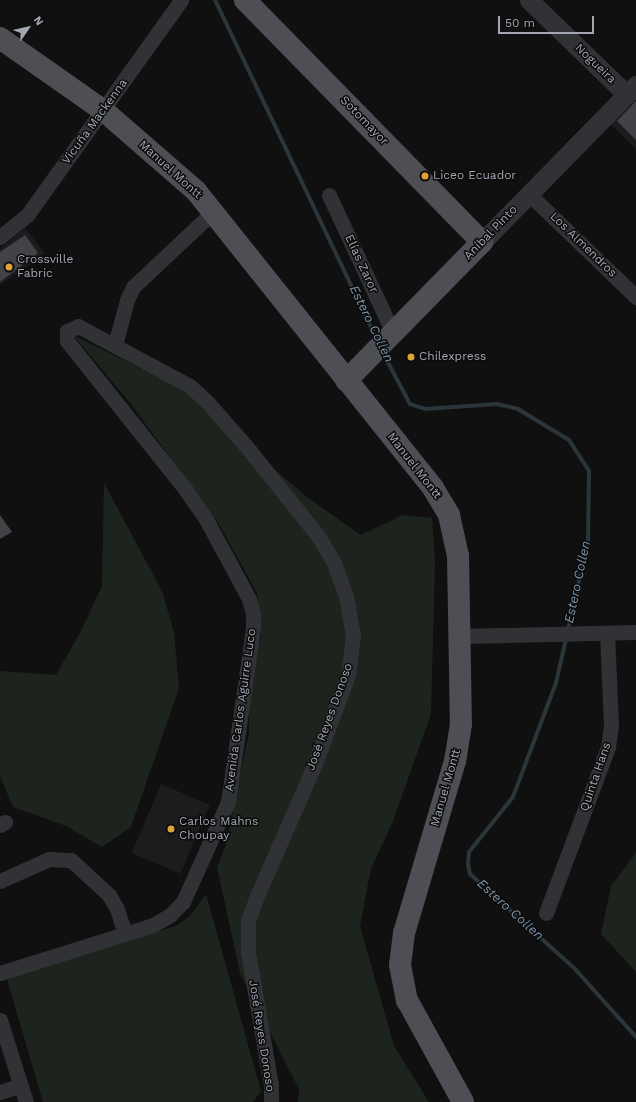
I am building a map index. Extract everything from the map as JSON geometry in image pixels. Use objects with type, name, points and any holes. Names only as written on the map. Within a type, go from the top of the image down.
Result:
[{"type":"main road","name":"Sotomayor","points":[[245,0],[482,242]]},
{"type":"main road","name":"Manuel Montt","points":[[0,38],[104,111],[196,191],[433,488],[449,515],[458,556],[462,705],[459,742],[404,933],[400,965],[407,1000],[463,1102]]},
{"type":"main road","name":"Aníbal Pinto","points":[[346,380],[482,242]]},
{"type":"street","name":"Vicuña Mackenna","points":[[0,237],[28,214],[104,111],[181,0]]},
{"type":"street","name":"Nogueira","points":[[529,0],[631,90]]},
{"type":"street","name":"Aníbal Pinto","points":[[482,242],[631,90]]},
{"type":"street","name":"Los Almendros","points":[[529,194],[636,297]]},
{"type":"street","name":"Elías Zaror","points":[[329,195],[391,334]]},
{"type":"street","points":[[115,345],[126,300],[133,287],[213,212]]},
{"type":"street","name":"Avenida Carlos Aguirre Luco","points":[[0,973],[162,921],[183,902],[223,814],[230,792],[254,620],[246,592],[196,504],[68,344],[66,334],[71,327],[78,326],[115,345]]},
{"type":"street","name":"José Reyes Donoso","points":[[115,345],[190,386],[226,422],[318,536],[340,577],[350,615],[353,648],[348,675],[316,761],[257,896],[248,921],[248,952],[271,1085],[270,1102]]},
{"type":"street","points":[[460,636],[636,632]]},
{"type":"street","name":"Quinta Hans","points":[[546,913],[608,747],[611,725],[607,633]]},
{"type":"street","points":[[0,881],[49,859],[71,860],[109,895],[117,909],[125,934]]},
{"type":"street","points":[[0,1020],[2,1035],[26,1102]]},
{"type":"street","points":[[0,1092],[21,1086]]},
{"type":"shaded area","points":[[636,94],[636,149],[608,122]]},
{"type":"shaded area","name":"Crossville Fabric","points":[[25,228],[45,253],[0,285],[0,249]]},
{"type":"shaded area","points":[[73,335],[208,402],[261,458],[307,497],[361,535],[403,515],[432,518],[435,561],[431,714],[392,824],[371,868],[360,926],[394,1046],[429,1102],[298,1102],[299,1089],[240,973],[217,867],[226,845],[249,733],[249,698],[261,636],[257,593],[219,524],[131,404]]},
{"type":"shaded area","points":[[104,483],[162,591],[174,632],[179,688],[131,827],[102,847],[66,826],[13,807],[0,776],[0,671],[56,675],[81,631],[102,586]]},
{"type":"shaded area","name":"Carlos Mahns Choupay","points":[[161,784],[210,805],[180,874],[132,853]]},
{"type":"shaded area","points":[[636,853],[636,972],[601,934],[611,886]]},
{"type":"shaded area","points":[[206,894],[261,1091],[253,1102],[43,1102],[6,976],[176,926],[191,915]]},
{"type":"building","points":[[636,101],[636,140],[617,121]]},
{"type":"building","name":"Crossville Fabric","points":[[25,235],[38,253],[0,282],[0,252]]},
{"type":"building","points":[[0,515],[12,532],[0,539]]},
{"type":"waterway","name":"Estero Collen","points":[[215,0],[377,339]]},
{"type":"waterway","name":"Estero Collen","points":[[383,353],[410,404],[425,409],[497,404],[518,409],[569,440],[589,471],[588,541],[556,683],[513,797],[469,852],[468,864],[470,874],[575,969],[636,1037]]},
{"type":"place","name":"Liceo Ecuador","points":[[425,176]]},
{"type":"place","name":"Crossville Fabric","points":[[9,267]]},
{"type":"place","name":"Chilexpress","points":[[411,357]]},
{"type":"place","name":"Carlos Mahns Choupay","points":[[171,829]]}]
